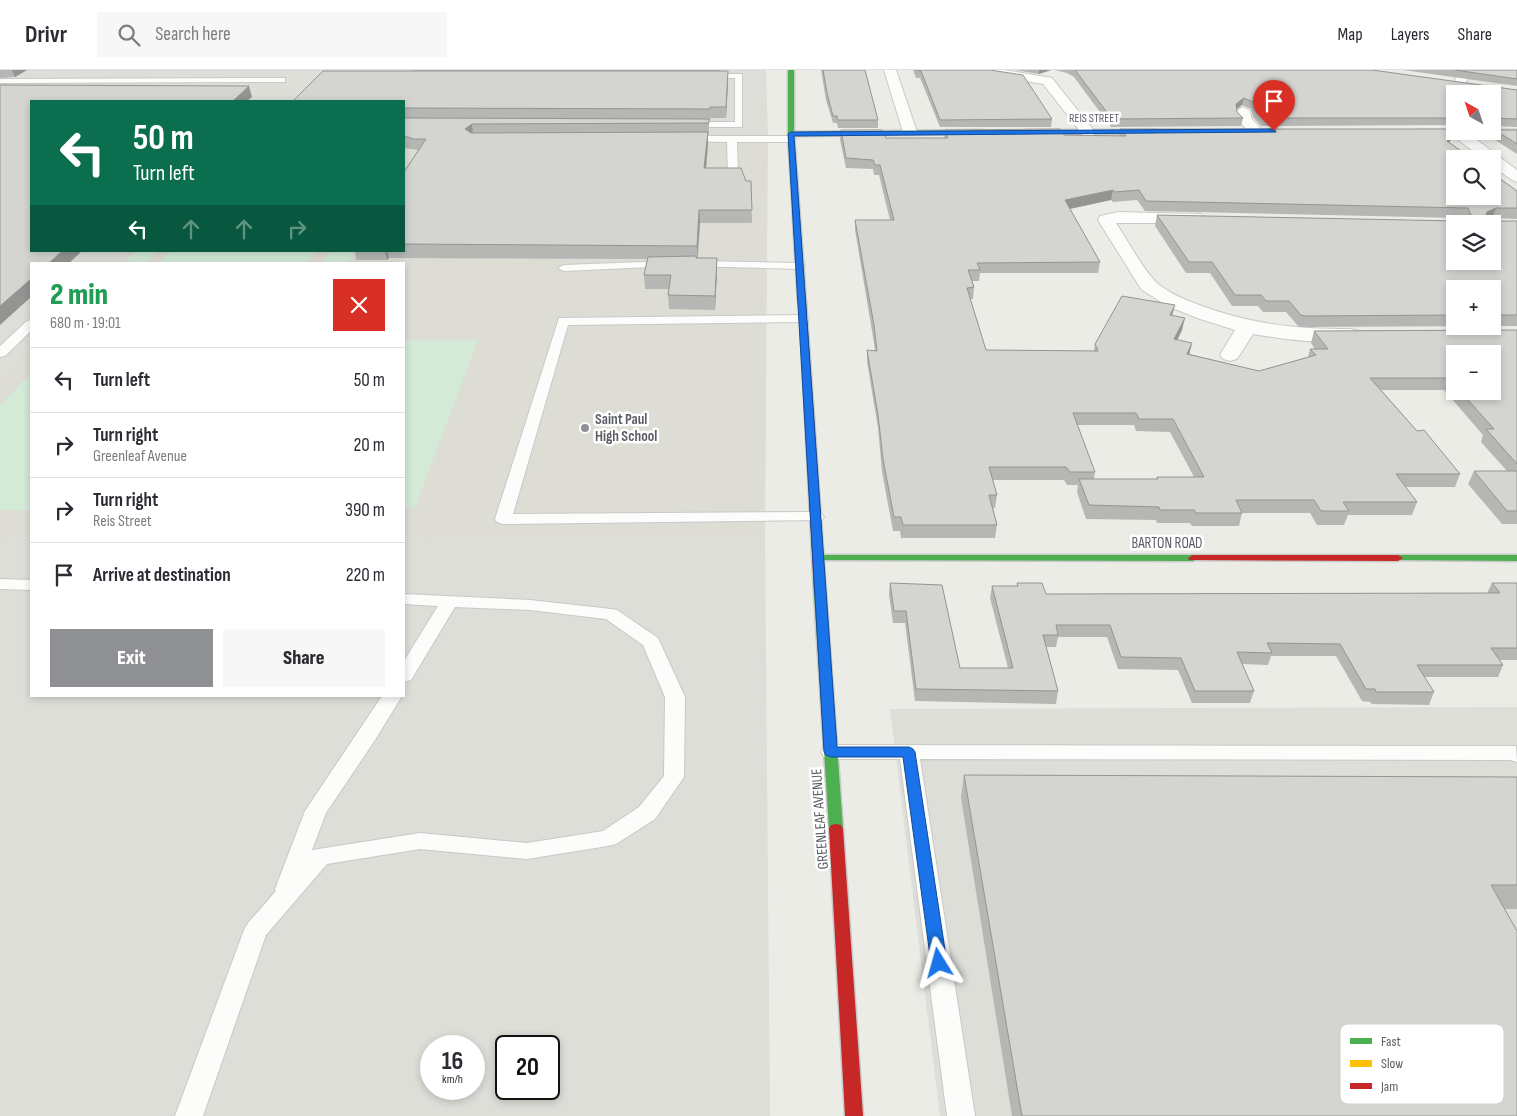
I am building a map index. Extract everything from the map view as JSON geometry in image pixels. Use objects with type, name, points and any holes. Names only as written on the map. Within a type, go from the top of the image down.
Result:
[{"type":"main road","name":"GREENLEAF AVENUE","points":[[790,70],[791,136],[854,1116]]},
{"type":"main road","points":[[1236,131],[1260,131]]},
{"type":"main road","points":[[791,136],[910,132],[989,132]]},
{"type":"main road","name":"REIS STREET","points":[[1009,132],[1167,132]]},
{"type":"main road","points":[[1409,132],[1446,132]]},
{"type":"main road","points":[[1501,132],[1517,132]]},
{"type":"main road","name":"BARTON ROAD","points":[[818,558],[1517,558]]},
{"type":"street","points":[[890,70],[910,132]]},
{"type":"street","points":[[982,70],[1047,81],[1088,132]]},
{"type":"street","points":[[1459,84],[1466,70]]},
{"type":"street","points":[[1243,111],[1244,119],[1260,131]]},
{"type":"street","points":[[1468,140],[1517,177]]},
{"type":"street","points":[[1213,219],[1118,218],[1106,220],[1148,285],[1174,302],[1207,316],[1246,327],[1274,332],[1303,335],[1371,335]]},
{"type":"street","points":[[1230,355],[1246,327]]},
{"type":"lane","points":[[36,81],[55,70]]},
{"type":"lane","points":[[228,80],[241,70]]},
{"type":"lane","points":[[680,125],[739,125],[739,76],[691,76]]},
{"type":"lane","points":[[0,81],[282,80]]},
{"type":"lane","points":[[672,139],[732,139],[791,136]]},
{"type":"lane","points":[[732,139],[733,173]]},
{"type":"lane","points":[[564,268],[638,264],[799,266]]},
{"type":"lane","points":[[803,319],[563,321],[503,519],[816,517]]},
{"type":"lane","points":[[0,353],[30,325]]},
{"type":"lane","points":[[0,584],[30,585]]},
{"type":"lane","points":[[188,1116],[256,930],[320,856],[420,841],[527,851],[608,838],[647,813],[674,777],[675,697],[651,642],[611,614],[530,605],[405,599]]},
{"type":"lane","points":[[405,674],[450,601]]},
{"type":"lane","points":[[281,902],[316,811],[391,697]]},
{"type":"lane","points":[[831,752],[1516,753],[1517,755]]},
{"type":"lane","points":[[909,752],[961,1116]]},
{"type":"shaded area","points":[[0,70],[766,70],[768,133],[405,134],[405,100],[30,100],[30,252],[129,252],[119,262],[30,262],[30,347],[0,376]]},
{"type":"shaded area","name":"Saint Paul High School","points":[[768,133],[765,537],[405,538],[405,262],[119,262],[129,252],[405,252],[405,134]]},
{"type":"shaded area","points":[[30,347],[30,538],[0,539],[0,376]]},
{"type":"shaded area","points":[[765,537],[770,1116],[0,1116],[0,539],[30,538],[30,697],[405,697],[405,538]]},
{"type":"shaded area","points":[[1517,707],[1517,1116],[940,1116],[890,709]]},
{"type":"green space","points":[[135,252],[156,252],[147,262],[126,262]]},
{"type":"green space","points":[[169,252],[315,252],[308,262],[160,262]]},
{"type":"green space","points":[[329,252],[354,252],[348,262],[323,262]]},
{"type":"green space","points":[[478,340],[415,507],[405,507],[405,341]]},
{"type":"green space","points":[[30,374],[30,510],[0,510],[0,405]]},
{"type":"building","points":[[823,70],[865,70],[878,120],[838,120],[837,116],[833,116]]},
{"type":"building","points":[[916,70],[990,70],[1023,75],[1052,119],[940,120],[921,71]]},
{"type":"building","points":[[1075,70],[1372,70],[1481,85],[1446,85],[1446,118],[1263,118],[1254,110],[1253,102],[1244,98],[1236,104],[1237,112],[1243,118],[1112,119]]},
{"type":"building","points":[[1455,70],[1517,70],[1517,79]]},
{"type":"building","points":[[323,71],[728,71],[726,107],[710,107],[710,109],[405,108],[405,100],[294,100]]},
{"type":"building","points":[[0,85],[249,86],[234,100],[30,100],[30,252],[61,252],[50,262],[30,262],[30,280],[0,306]]},
{"type":"building","points":[[1501,88],[1517,90],[1517,119],[1501,118]]},
{"type":"building","points":[[405,118],[709,119],[709,123],[472,124],[465,129],[471,133],[708,132],[704,168],[741,168],[746,181],[751,181],[752,210],[699,210],[697,246],[405,244],[405,170],[426,139],[414,139],[405,136]]},
{"type":"building","points":[[1060,129],[1064,135],[1126,136],[1120,129],[1446,129],[1446,140],[1460,150],[1446,150],[1446,205],[1501,205],[1501,179],[1517,191],[1517,208],[1496,208],[1487,212],[1486,215],[1471,215],[1468,208],[1146,201],[1139,190],[1115,192],[1113,190],[1065,200],[1100,262],[977,263],[980,270],[968,270],[974,287],[967,288],[986,350],[1098,351],[1095,344],[1122,296],[1175,305],[1170,315],[1185,318],[1174,339],[1192,343],[1187,354],[1259,371],[1316,355],[1310,349],[1328,349],[1314,331],[1446,330],[1446,335],[1501,335],[1501,330],[1517,330],[1517,464],[1486,429],[1494,429],[1468,400],[1501,400],[1501,345],[1446,345],[1446,378],[1370,378],[1417,431],[1424,430],[1460,474],[1396,474],[1417,502],[1343,502],[1349,511],[1321,511],[1314,500],[1236,500],[1242,513],[1196,513],[1194,510],[1160,510],[1159,507],[1089,505],[1079,479],[1204,477],[1173,419],[1139,419],[1136,413],[1073,413],[1095,472],[1070,472],[1066,467],[989,467],[997,495],[989,495],[997,525],[903,525],[901,517],[894,517],[883,459],[867,350],[877,351],[874,325],[855,220],[894,220],[880,165],[875,165],[873,160],[846,158],[841,130],[882,130],[886,138],[948,138],[945,130]]},
{"type":"building","points":[[1501,130],[1517,130],[1517,144],[1501,134]]},
{"type":"building","points":[[1157,215],[1446,221],[1446,270],[1501,270],[1501,221],[1517,221],[1517,315],[1501,315],[1501,280],[1446,280],[1446,315],[1301,315],[1289,301],[1266,301],[1261,295],[1235,295],[1212,262],[1189,262]]},
{"type":"building","points":[[696,256],[696,258],[717,258],[715,296],[668,295],[671,275],[644,275],[648,257]]},
{"type":"building","points":[[1474,471],[1517,471],[1517,511],[1507,511]]},
{"type":"building","points":[[890,583],[942,585],[960,668],[1013,668],[992,586],[1018,586],[1017,583],[1042,583],[1046,594],[1500,593],[1492,583],[1517,583],[1517,648],[1491,648],[1503,665],[1417,665],[1434,692],[1376,692],[1375,689],[1366,689],[1340,644],[1267,643],[1272,653],[1237,652],[1254,691],[1195,691],[1181,658],[1121,657],[1110,625],[1056,625],[1058,635],[1043,635],[1058,691],[916,689],[906,611],[894,611]]},
{"type":"building","points":[[964,775],[1517,777],[1517,885],[1491,885],[1517,931],[1517,1116],[1022,1116]]},
{"type":"traffic: fast","points":[[791,70],[791,134],[802,302]]},
{"type":"traffic: fast","points":[[791,134],[982,132]]},
{"type":"traffic: fast","points":[[1025,132],[1157,132]]},
{"type":"traffic: fast","points":[[818,558],[1193,558]]},
{"type":"traffic: fast","points":[[1398,558],[1517,558]]},
{"type":"traffic: fast","points":[[820,593],[836,829]]},
{"type":"traffic: slow","points":[[1417,132],[1517,132]]},
{"type":"traffic: jam","points":[[802,302],[820,593]]},
{"type":"traffic: jam","points":[[1193,558],[1398,558]]},
{"type":"traffic: jam","points":[[836,829],[854,1116]]},
{"type":"place","name":"Saint Paul High School","points":[[585,428]]},
{"type":"route","points":[[939,963],[909,752],[831,752],[791,134],[1274,131]]}]
